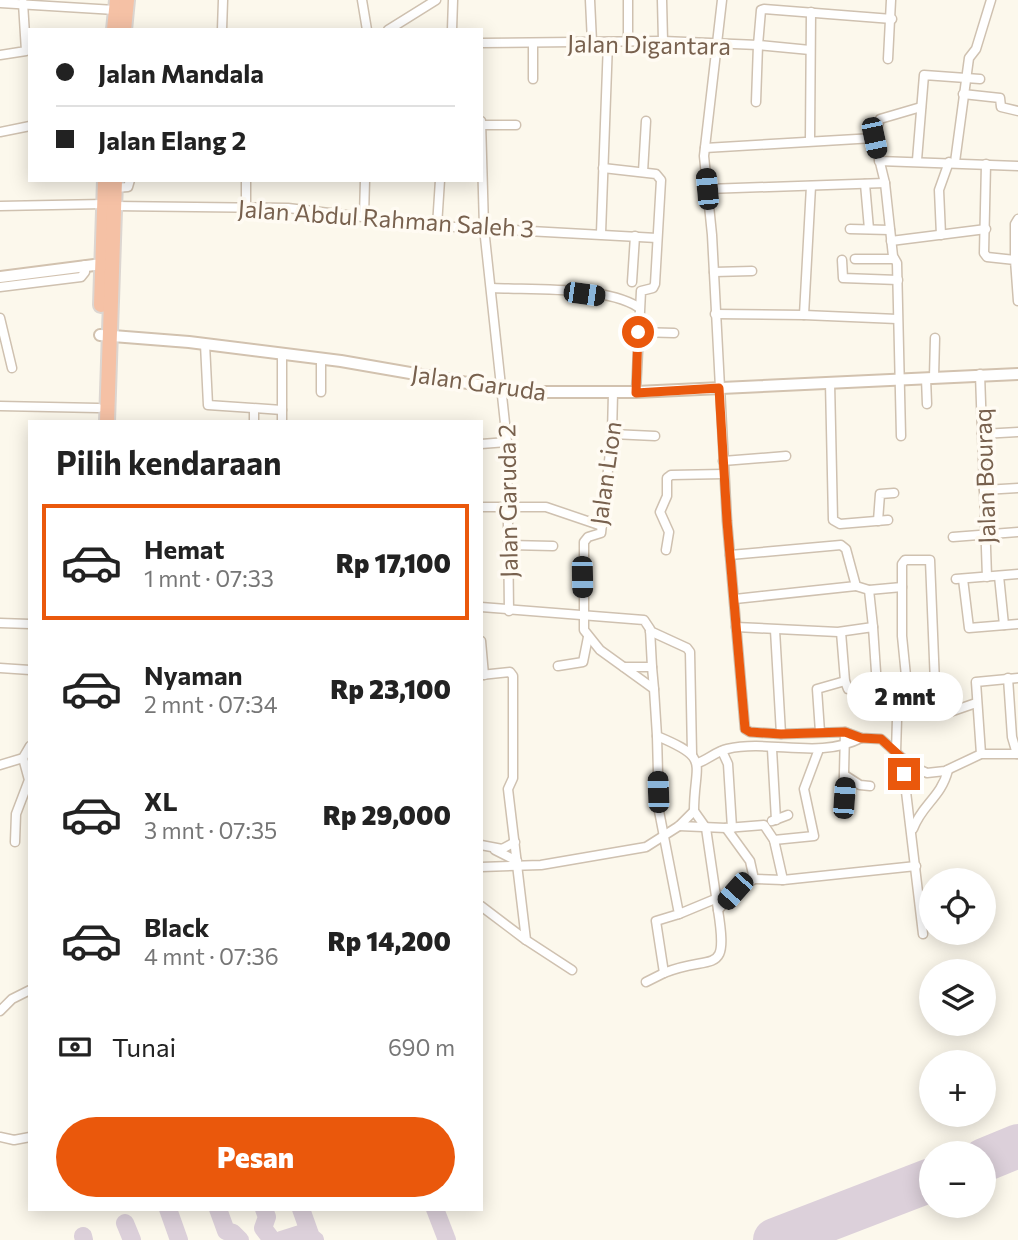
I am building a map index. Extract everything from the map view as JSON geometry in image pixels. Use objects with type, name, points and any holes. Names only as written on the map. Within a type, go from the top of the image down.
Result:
[{"type":"highway","points":[[124,28],[127,0]]},
{"type":"highway","points":[[114,28],[116,5]]},
{"type":"highway","points":[[107,420],[102,264],[112,183]]},
{"type":"highway","points":[[98,415],[105,335],[109,205]]},
{"type":"street","points":[[222,28],[223,0]]},
{"type":"street","points":[[362,0],[367,28]]},
{"type":"street","points":[[391,28],[426,3],[436,0]]},
{"type":"street","points":[[452,28],[453,0]]},
{"type":"street","points":[[590,0],[592,42]]},
{"type":"street","points":[[628,0],[628,42]]},
{"type":"street","points":[[662,0],[663,41]]},
{"type":"street","points":[[722,0],[705,148],[723,461],[745,729],[750,732],[781,734],[845,732],[861,738],[881,739],[897,736]]},
{"type":"street","points":[[888,60],[891,0]]},
{"type":"street","points":[[941,235],[939,190],[952,162],[969,58],[976,49],[991,0]]},
{"type":"street","points":[[0,3],[116,5]]},
{"type":"street","points":[[0,55],[26,51],[23,3]]},
{"type":"street","name":"Jalan Digantara","points":[[483,43],[663,41],[758,45],[761,10],[892,19]]},
{"type":"street","points":[[810,139],[811,12]]},
{"type":"street","points":[[601,233],[608,42]]},
{"type":"street","points":[[533,43],[533,79]]},
{"type":"street","points":[[756,102],[758,45],[810,50]]},
{"type":"street","points":[[917,160],[926,74],[980,79]]},
{"type":"street","points":[[963,94],[1000,98],[1001,107],[1014,111]]},
{"type":"street","points":[[901,436],[898,280],[885,183],[874,138],[876,125],[888,116],[921,107]]},
{"type":"street","points":[[643,172],[646,121]]},
{"type":"street","points":[[483,123],[516,125]]},
{"type":"street","points":[[0,132],[28,125]]},
{"type":"street","points":[[705,148],[810,139],[874,138]]},
{"type":"street","points":[[879,161],[917,160],[1014,165]]},
{"type":"street","points":[[986,164],[984,253],[987,257],[1015,260]]},
{"type":"street","points":[[603,167],[656,174],[660,178],[655,284],[653,288],[640,291],[638,307],[636,393]]},
{"type":"street","name":"Jalan Garuda 2","points":[[483,176],[484,228],[504,391],[509,611]]},
{"type":"street","points":[[112,183],[128,187],[129,182]]},
{"type":"street","points":[[246,182],[246,206]]},
{"type":"street","points":[[364,216],[365,182]]},
{"type":"street","points":[[437,226],[440,182]]},
{"type":"street","points":[[707,189],[885,183]]},
{"type":"street","points":[[866,184],[869,229]]},
{"type":"street","points":[[804,314],[811,186]]},
{"type":"street","name":"Jalan Abdul Rahman Saleh 3","points":[[0,206],[246,206],[364,216],[437,226],[657,238]]},
{"type":"street","points":[[1018,219],[1015,224],[1018,301]]},
{"type":"street","points":[[850,229],[890,230]]},
{"type":"street","points":[[891,241],[986,229]]},
{"type":"street","points":[[632,282],[635,236]]},
{"type":"street","points":[[855,259],[894,258]]},
{"type":"street","points":[[842,260],[843,278],[898,280]]},
{"type":"street","points":[[0,276],[102,264]]},
{"type":"street","points":[[0,288],[81,276],[86,271],[85,265]]},
{"type":"street","points":[[714,272],[752,271]]},
{"type":"street","points":[[493,288],[626,299],[638,307]]},
{"type":"street","points":[[715,314],[804,314],[897,319]]},
{"type":"street","points":[[0,318],[12,368]]},
{"type":"street","points":[[638,332],[674,333]]},
{"type":"street","name":"Jalan Garuda","points":[[105,335],[321,359],[504,391],[636,393],[1018,374]]},
{"type":"street","points":[[927,404],[935,338]]},
{"type":"street","points":[[205,344],[208,405],[282,410]]},
{"type":"street","points":[[282,354],[282,420]]},
{"type":"street","points":[[321,359],[321,392]]},
{"type":"street","name":"Jalan Bouraq","points":[[980,374],[987,577]]},
{"type":"street","points":[[830,382],[833,520],[840,524],[888,520]]},
{"type":"street","name":"Jalan Lion","points":[[588,637],[583,615],[583,542],[587,537],[600,534],[602,526],[612,434],[613,393]]},
{"type":"street","points":[[0,407],[98,415]]},
{"type":"street","points":[[254,409],[254,420]]},
{"type":"street","points":[[982,434],[1018,432]]},
{"type":"street","points":[[612,434],[655,436]]},
{"type":"street","points":[[483,444],[507,442]]},
{"type":"street","points":[[723,461],[786,456]]},
{"type":"street","points":[[666,550],[669,532],[663,525],[660,512],[667,496],[669,476],[724,474]]},
{"type":"street","points":[[984,490],[1018,488]]},
{"type":"street","points":[[878,521],[880,494],[894,493]]},
{"type":"street","points":[[483,507],[546,507],[602,526]]},
{"type":"street","points":[[954,537],[1018,532]]},
{"type":"street","points":[[730,555],[837,544],[846,549],[856,586]]},
{"type":"street","points":[[509,545],[553,546]]},
{"type":"street","points":[[841,632],[848,689],[902,686],[936,683],[930,560],[903,561],[902,686],[897,736],[919,895]]},
{"type":"street","points":[[1018,574],[960,579],[969,628],[1018,624]]},
{"type":"street","points":[[999,576],[1004,625]]},
{"type":"street","points":[[734,600],[856,586],[869,590],[902,587]]},
{"type":"street","points":[[869,590],[877,687]]},
{"type":"street","points":[[483,607],[644,620],[650,631],[659,811],[679,914]]},
{"type":"street","points":[[0,623],[28,624]]},
{"type":"street","points":[[736,627],[841,632],[873,627]]},
{"type":"street","points":[[775,630],[781,734]]},
{"type":"street","points":[[646,982],[688,965],[712,963],[719,958],[722,940],[706,828],[694,811],[698,764],[692,754],[690,652],[687,648],[650,631]]},
{"type":"street","points":[[558,666],[583,662],[588,637],[654,689]]},
{"type":"street","points":[[623,667],[652,667]]},
{"type":"street","points":[[0,668],[28,670]]},
{"type":"street","points":[[483,675],[510,672],[513,676],[513,778],[508,789],[526,940]]},
{"type":"street","points":[[881,739],[899,755],[927,773],[948,770],[981,754],[1018,754],[1012,737],[1015,678],[977,681],[975,691],[981,754]]},
{"type":"street","points":[[820,732],[817,689],[845,681]]},
{"type":"street","points":[[898,713],[947,713],[976,703]]},
{"type":"street","points":[[843,813],[845,732]]},
{"type":"street","points":[[657,736],[692,754]]},
{"type":"street","points":[[698,764],[722,751],[819,749],[846,746],[861,738]]},
{"type":"street","points":[[772,748],[776,820]]},
{"type":"street","points":[[0,765],[23,758],[28,749]]},
{"type":"street","points":[[774,840],[814,836],[804,789],[819,749]]},
{"type":"street","points":[[722,751],[727,764],[729,828],[750,861],[754,879]]},
{"type":"street","points":[[23,758],[28,776]]},
{"type":"street","points":[[912,832],[923,810],[942,789],[948,770]]},
{"type":"street","points":[[846,776],[860,785],[870,786]]},
{"type":"street","points":[[15,842],[16,814],[28,783]]},
{"type":"street","points":[[483,867],[636,850],[653,844],[694,811]]},
{"type":"street","points":[[678,826],[729,828],[764,825],[788,815]]},
{"type":"street","points":[[764,825],[774,840],[783,880]]},
{"type":"street","points":[[495,850],[515,842]]},
{"type":"street","points":[[483,846],[517,864]]},
{"type":"street","points":[[664,973],[656,921],[659,917],[679,914],[735,891],[754,879],[783,880],[916,866]]},
{"type":"street","points":[[718,910],[735,891]]},
{"type":"street","points":[[483,908],[572,970]]},
{"type":"street","points":[[0,1011],[12,999],[28,991]]},
{"type":"street","points":[[0,1137],[14,1140],[28,1137]]},
{"type":"taxiway","points":[[169,1211],[179,1240]]},
{"type":"taxiway","points":[[219,1211],[226,1231],[233,1233],[240,1240]]},
{"type":"taxiway","points":[[265,1211],[267,1217],[263,1228],[272,1240]]},
{"type":"taxiway","points":[[302,1211],[311,1237]]},
{"type":"taxiway","points":[[436,1211],[447,1240]]},
{"type":"taxiway","points":[[125,1223],[132,1240]]},
{"type":"taxiway","points":[[281,1240],[303,1233],[315,1240]]},
{"type":"taxiway","points":[[83,1236],[84,1240]]},
{"type":"runway","points":[[996,1155],[1018,1146]]},
{"type":"runway","points":[[775,1240],[919,1185]]},
{"type":"route","points":[[638,332],[636,393],[719,388],[727,521],[745,729],[750,732],[781,734],[845,732],[861,738],[881,739],[902,758],[904,774]]}]
